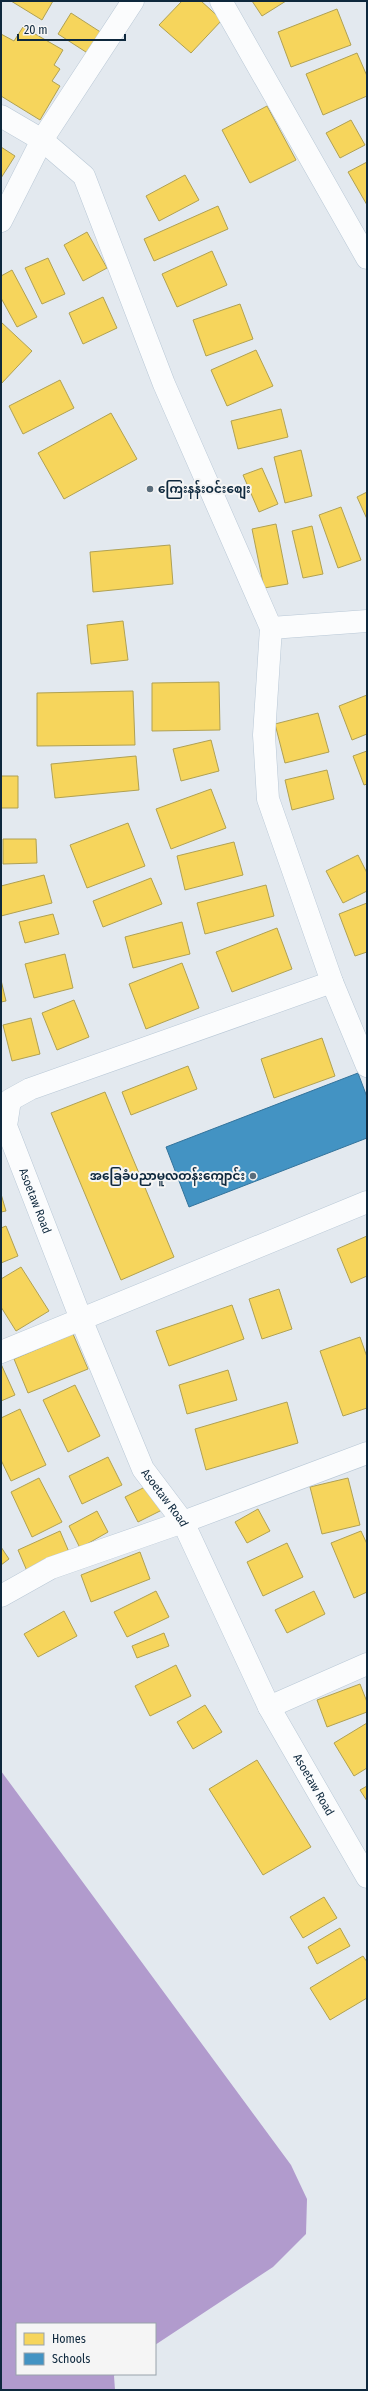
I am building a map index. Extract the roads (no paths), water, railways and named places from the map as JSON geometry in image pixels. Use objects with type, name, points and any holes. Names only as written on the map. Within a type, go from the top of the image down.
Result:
[{"type":"street","points":[[1,222],[42,140],[133,1]]},
{"type":"street","points":[[221,1],[367,258]]},
{"type":"street","points":[[1,116],[42,140],[84,176],[164,384],[271,628],[264,734],[268,799],[332,982],[367,1066]]},
{"type":"street","points":[[271,628],[367,621]]},
{"type":"street","name":"Asoetaw Road","points":[[332,982],[30,1089],[10,1100],[6,1126],[143,1469],[182,1522],[269,1708],[367,1878]]},
{"type":"street","points":[[1,1352],[367,1202]]},
{"type":"street","points":[[1,1596],[50,1568],[182,1522],[367,1453]]},
{"type":"street","points":[[269,1708],[367,1664]]},
{"type":"place","name":"ကြေးနန်းဝင်းစျေး","points":[[150,489]]},
{"type":"place","name":"အခြေခံပညာမူလတန်းကျောင်း","points":[[253,1176]]}]
